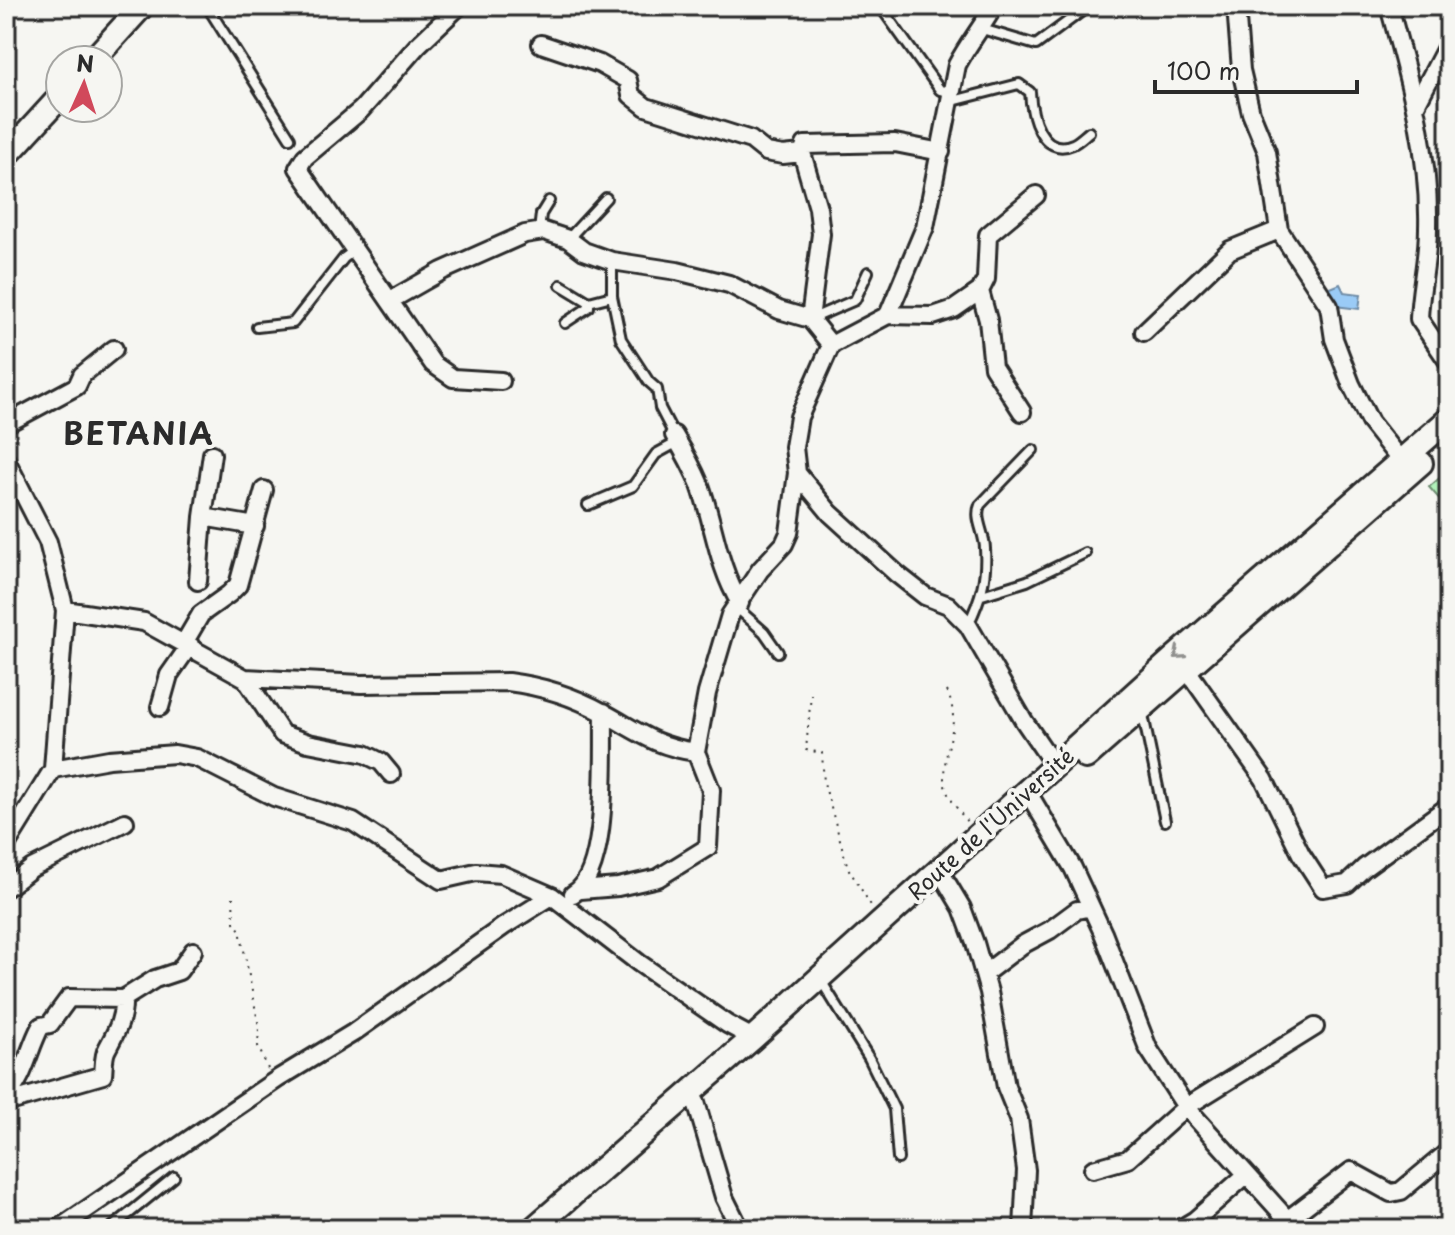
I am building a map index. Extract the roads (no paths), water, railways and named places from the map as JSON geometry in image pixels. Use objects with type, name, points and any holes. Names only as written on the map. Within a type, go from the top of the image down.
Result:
[{"type":"main road","points":[[108,44],[142,6]]},
{"type":"main road","points":[[6,156],[44,114]]},
{"type":"main road","name":"Route de l'Université","points":[[533,1229],[753,1038],[1054,765],[1449,419]]},
{"type":"main road","name":"Route de l'Université","points":[[551,1229],[944,878],[1187,670],[1449,438]]},
{"type":"street","points":[[459,6],[418,45],[361,110],[305,157],[298,168],[433,364],[453,378],[501,381]]},
{"type":"street","points":[[888,315],[925,227],[957,65],[994,6]]},
{"type":"street","points":[[1236,6],[1241,70],[1251,113],[1267,152],[1279,230],[1329,306],[1334,339],[1351,384],[1370,422],[1400,460]]},
{"type":"street","points":[[1389,6],[1416,105],[1428,213],[1419,319],[1449,363]]},
{"type":"street","points":[[1416,105],[1449,42]]},
{"type":"street","points":[[541,44],[600,64],[628,80],[631,95],[646,107],[751,140],[766,152],[783,155],[802,153]]},
{"type":"street","points":[[810,319],[821,234],[818,208],[802,153],[805,145],[895,143],[941,152]]},
{"type":"street","points":[[58,1229],[274,1081],[353,1033],[504,926],[557,898],[580,890],[618,887],[658,878],[708,847],[711,790],[696,752],[707,693],[730,615],[789,533],[797,473],[794,447],[799,417],[831,345],[888,315],[933,316],[954,309],[980,291],[986,279],[988,235],[1036,195]]},
{"type":"street","points":[[1144,332],[1230,250],[1279,230]]},
{"type":"street","points":[[391,300],[442,271],[525,234],[539,232],[568,239],[584,251],[612,261],[687,273],[729,284],[779,310],[810,319],[831,345]]},
{"type":"street","points":[[980,291],[988,320],[993,367],[1022,412]]},
{"type":"street","points":[[6,424],[77,386],[82,375],[114,349]]},
{"type":"street","points":[[676,439],[699,485],[713,536],[738,605]]},
{"type":"street","points":[[198,581],[212,454]]},
{"type":"street","points":[[6,460],[48,542],[65,610],[53,769],[6,845]]},
{"type":"street","points":[[797,473],[830,513],[897,574],[925,596],[948,605],[968,625],[1024,721],[1054,765]]},
{"type":"street","points":[[160,707],[169,675],[201,614],[238,585],[264,490]]},
{"type":"street","points":[[203,517],[255,526]]},
{"type":"street","points":[[65,610],[144,622],[245,678],[282,734],[308,743],[365,754],[381,762],[391,774]]},
{"type":"street","points":[[1187,670],[1264,779],[1301,854],[1323,888],[1347,884],[1435,813],[1449,806]]},
{"type":"street","points":[[245,678],[361,684],[508,682],[532,685],[604,712],[648,740],[669,749],[696,752]]},
{"type":"street","points":[[580,890],[599,845],[604,712]]},
{"type":"street","points":[[53,769],[109,759],[175,754],[197,758],[274,797],[353,822],[441,880],[476,872],[501,874],[557,898],[639,963],[727,1024],[753,1038]]},
{"type":"street","points":[[1033,801],[1073,868],[1148,1048],[1186,1107],[1292,1224],[1351,1171],[1391,1193],[1401,1191],[1449,1151]]},
{"type":"street","points":[[6,888],[32,868],[125,822]]},
{"type":"street","points":[[944,878],[962,908],[984,974],[1006,1087],[1019,1119],[1026,1170],[1023,1229]]},
{"type":"street","points":[[984,974],[1077,910],[1091,907]]},
{"type":"street","points":[[6,1100],[17,1085],[41,1026],[50,1024],[69,998],[123,999],[155,979],[179,971],[193,951]]},
{"type":"street","points":[[6,1100],[103,1075],[105,1051],[115,1037],[124,1010],[123,999]]},
{"type":"street","points":[[1093,1169],[1128,1159],[1186,1107],[1315,1027]]},
{"type":"street","points":[[696,1102],[724,1197],[740,1229]]},
{"type":"street","points":[[1180,1229],[1195,1220],[1246,1175]]},
{"type":"lane","points":[[207,6],[290,138]]},
{"type":"lane","points":[[880,6],[940,90],[950,97],[1019,84],[1030,92],[1035,126],[1045,139],[1058,146],[1071,145],[1089,132]]},
{"type":"lane","points":[[982,29],[1036,45],[1086,8]]},
{"type":"lane","points":[[568,239],[606,198]]},
{"type":"lane","points":[[539,232],[541,214],[549,201]]},
{"type":"lane","points":[[257,327],[293,323],[344,258],[355,250]]},
{"type":"lane","points":[[588,505],[633,486],[656,454],[676,439],[660,408],[657,389],[649,382],[621,339],[612,296],[612,261]]},
{"type":"lane","points":[[810,319],[855,300],[868,272]]},
{"type":"lane","points":[[561,285],[589,302],[612,296]]},
{"type":"lane","points":[[565,323],[589,307],[589,302]]},
{"type":"lane","points":[[968,625],[982,595],[986,548],[976,514],[980,505],[1033,450]]},
{"type":"lane","points":[[982,595],[1027,581],[1085,553]]},
{"type":"lane","points":[[738,605],[778,652]]},
{"type":"lane","points":[[1142,709],[1165,821]]},
{"type":"lane","points":[[825,987],[869,1058],[894,1109],[898,1159]]},
{"type":"lane","points":[[110,1229],[174,1177]]},
{"type":"water","points":[[1340,284],[1344,292],[1361,294],[1359,309],[1335,306],[1328,289]]},
{"type":"district","name":"BETANIA","points":[[139,432]]}]
